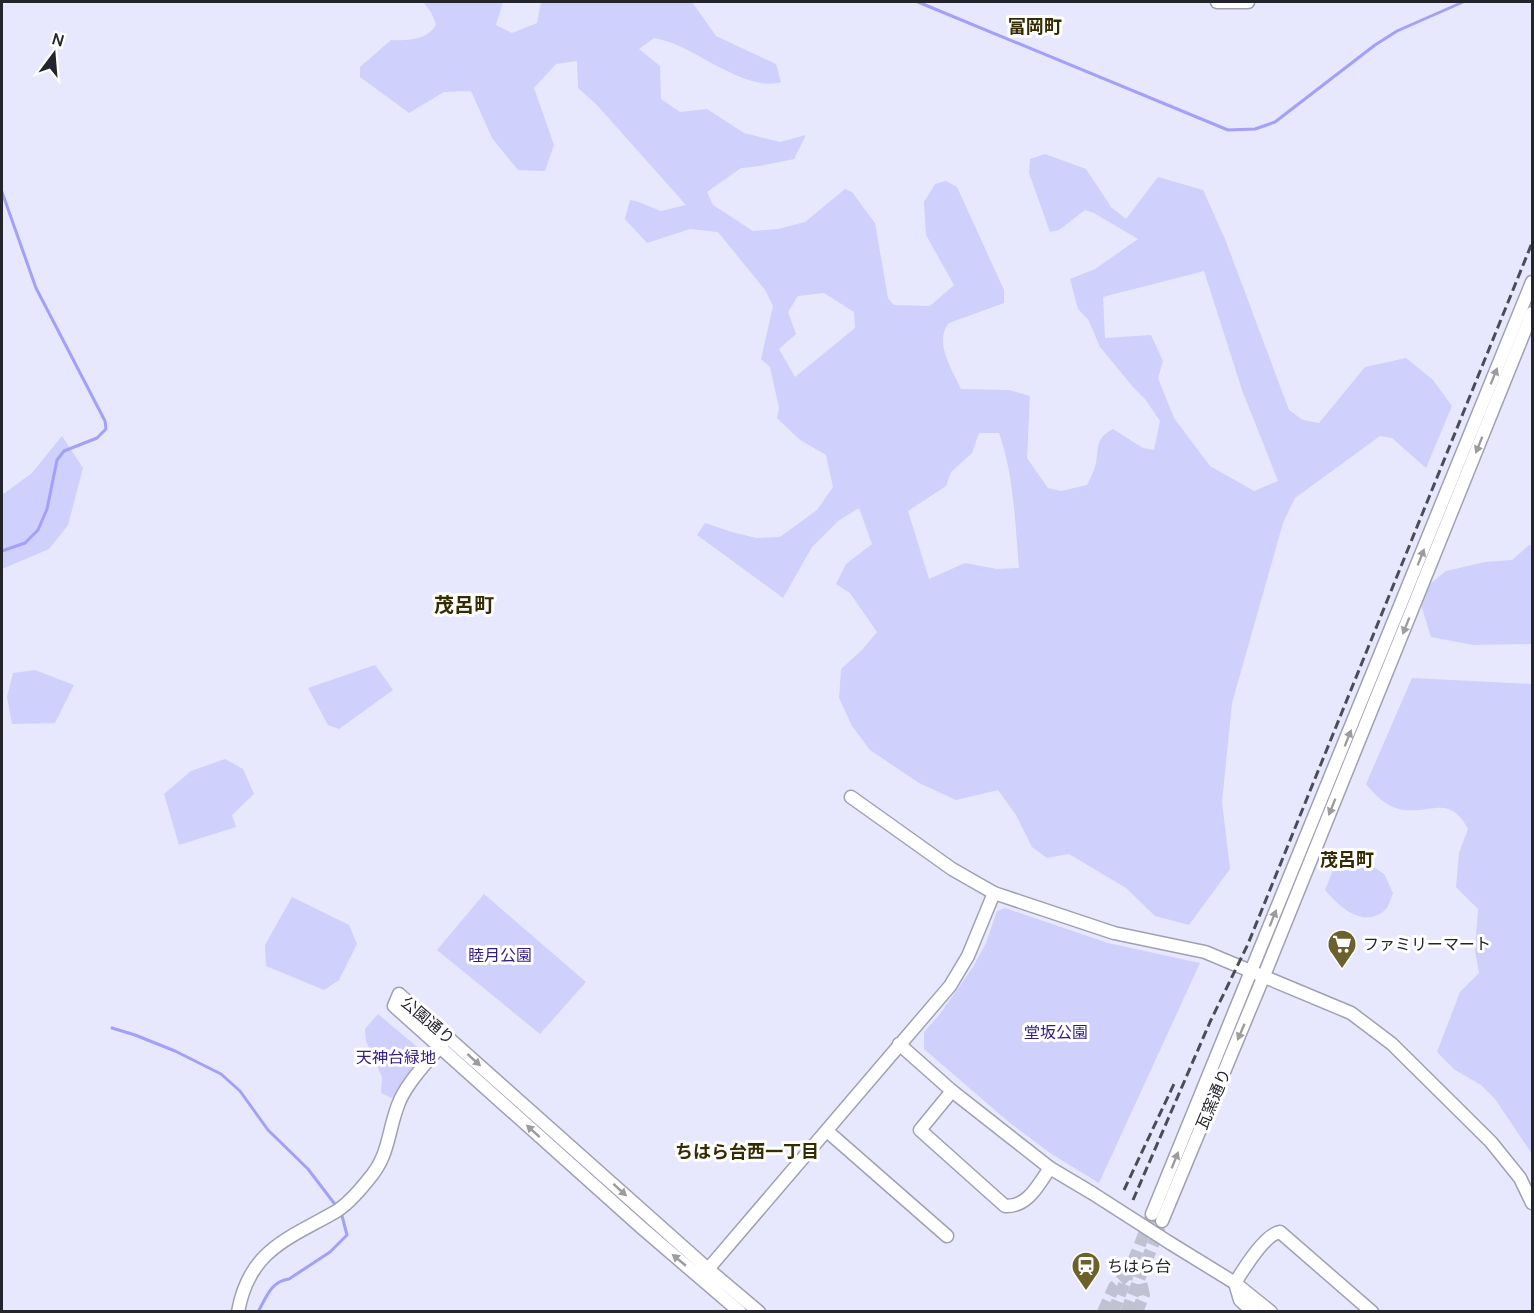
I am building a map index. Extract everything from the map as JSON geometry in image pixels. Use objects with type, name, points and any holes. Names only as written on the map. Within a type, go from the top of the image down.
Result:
[{"type":"street","points":[[1217,2],[1248,2]]},
{"type":"street","points":[[1258,975],[1289,877],[1533,282]]},
{"type":"street","points":[[1258,975],[1533,313]]},
{"type":"street","points":[[851,797],[952,869],[994,893],[1114,933],[1204,952],[1351,1013],[1392,1044],[1498,1151],[1520,1178],[1533,1203]]},
{"type":"street","points":[[704,1273],[950,986],[962,967],[994,893]]},
{"type":"street","name":"瓦窯通り","points":[[1157,1217],[1258,975]]},
{"type":"street","name":"公園通り","points":[[740,1311],[704,1273],[448,1036],[399,994],[393,1006],[439,1047],[704,1273],[759,1311]]},
{"type":"street","points":[[238,1311],[250,1274],[260,1261],[286,1238],[338,1211],[369,1180],[384,1158],[401,1099],[420,1070],[448,1036]]},
{"type":"street","points":[[899,1044],[952,1091],[1050,1168],[1235,1283],[1271,1311]]},
{"type":"street","points":[[952,1091],[920,1130],[1005,1206],[1015,1207],[1026,1200],[1050,1168]]},
{"type":"street","points":[[827,1131],[946,1236]]},
{"type":"street","points":[[1253,1311],[1240,1300],[1235,1283],[1270,1236],[1280,1232],[1372,1311]]},
{"type":"green space","points":[[423,2],[503,2],[496,25],[512,33],[537,23],[541,2],[692,2],[716,36],[776,64],[781,82],[768,84],[740,77],[684,48],[654,38],[639,49],[660,66],[661,99],[680,112],[707,109],[744,133],[780,142],[806,135],[794,159],[741,168],[707,192],[713,205],[753,231],[778,229],[805,222],[845,189],[852,192],[875,223],[888,298],[894,305],[930,306],[954,285],[926,235],[924,202],[935,184],[946,181],[957,187],[1004,290],[1004,303],[949,323],[943,339],[946,356],[961,389],[1009,390],[1030,396],[1027,458],[1048,488],[1061,491],[1087,485],[1095,467],[1098,445],[1102,437],[1113,429],[1143,448],[1154,450],[1160,421],[1145,399],[1100,347],[1088,319],[1078,309],[1070,279],[1095,269],[1138,239],[1085,210],[1059,230],[1050,232],[1029,173],[1030,159],[1045,154],[1086,169],[1111,207],[1126,219],[1158,177],[1203,190],[1225,239],[1289,410],[1303,420],[1319,423],[1365,367],[1406,358],[1433,380],[1452,406],[1426,468],[1392,438],[1380,436],[1295,498],[1283,523],[1232,703],[1222,802],[1230,869],[1189,925],[1155,916],[1126,888],[1069,854],[1047,858],[1032,847],[1016,815],[998,790],[956,800],[919,783],[870,750],[852,726],[839,698],[841,669],[862,650],[877,632],[850,593],[836,584],[846,564],[872,544],[859,508],[838,521],[812,547],[783,598],[697,535],[705,523],[756,538],[780,537],[817,510],[833,487],[826,455],[800,440],[777,418],[779,408],[770,367],[761,359],[773,306],[765,290],[718,232],[690,229],[647,243],[625,219],[630,200],[661,211],[686,205],[596,104],[578,88],[577,61],[556,64],[534,88],[554,145],[545,171],[518,170],[492,138],[471,91],[444,92],[409,113],[360,77],[360,67],[391,40],[416,38],[433,29],[436,24],[431,12]],"holes":[[[1204,271],[1242,390],[1278,481],[1254,491],[1210,466],[1174,418],[1158,378],[1163,361],[1151,335],[1105,338],[1103,297]],[[824,293],[854,312],[855,328],[795,377],[779,349],[796,334],[788,312],[798,296]],[[979,433],[999,433],[1011,483],[1019,568],[997,569],[965,563],[929,579],[908,511],[946,486],[951,472],[972,453]]]},
{"type":"green space","points":[[62,436],[83,468],[68,525],[49,549],[2,569],[2,495],[32,473]]},
{"type":"green space","points":[[1529,545],[1532,546],[1532,644],[1473,645],[1431,637],[1421,605],[1425,588],[1446,571],[1485,562],[1512,560]]},
{"type":"green space","points":[[375,665],[393,690],[339,729],[328,725],[308,688]]},
{"type":"green space","points":[[35,670],[74,685],[55,723],[12,724],[7,697],[13,673]]},
{"type":"green space","points":[[1412,678],[1532,684],[1532,1154],[1495,1099],[1481,1085],[1455,1070],[1437,1052],[1460,992],[1479,973],[1475,951],[1478,909],[1456,887],[1459,853],[1468,829],[1454,811],[1446,808],[1399,809],[1377,796],[1366,784]]},
{"type":"green space","points":[[225,759],[243,769],[254,794],[232,815],[236,827],[179,845],[164,794],[191,771]]},
{"type":"green space","points":[[1339,855],[1357,856],[1384,874],[1393,893],[1385,910],[1377,915],[1360,917],[1337,903],[1325,890]]},
{"type":"green space","name":"睦月公園","points":[[484,894],[586,982],[540,1034],[437,950]]},
{"type":"green space","points":[[292,897],[349,925],[357,944],[339,980],[324,990],[266,966],[265,945]]},
{"type":"green space","name":"堂坂公園","points":[[1005,908],[1108,943],[1200,963],[1099,1183],[1050,1153],[1010,1123],[924,1049],[924,1032],[940,1014],[973,967],[986,943],[997,911]]},
{"type":"green space","name":"天神台緑地","points":[[378,1014],[423,1052],[422,1058],[392,1098],[381,1093],[382,1077],[366,1041],[365,1029]]},
{"type":"waterway","points":[[918,2],[1228,130],[1255,129],[1275,122],[1375,45],[1397,31],[1463,2]]},
{"type":"waterway","points":[[2,192],[36,288],[105,421],[106,429],[97,438],[64,451],[57,460],[47,509],[38,530],[25,543],[2,551]]},
{"type":"waterway","points":[[112,1028],[175,1051],[221,1074],[240,1091],[268,1130],[308,1169],[337,1207]]},
{"type":"waterway","points":[[258,1312],[273,1287],[330,1252],[347,1235],[341,1212]]},
{"type":"tunnel","points":[[1113,1312],[1152,1214]]},
{"type":"tunnel","points":[[1126,1312],[1160,1227]]},
{"type":"tunnel","points":[[1103,1312],[1114,1287],[1126,1275]]},
{"type":"tunnel","points":[[1137,1312],[1144,1295],[1140,1278]]},
{"type":"railway","points":[[1133,1200],[1210,1022],[1248,944],[1532,243]]},
{"type":"railway","points":[[1124,1190],[1174,1084]]},
{"type":"place","name":"ファミリーマート","points":[[1342,970]]},
{"type":"place","name":"ちはら台","points":[[1086,1292]]},
{"type":"district","name":"富岡町","points":[[1035,26]]},
{"type":"district","name":"茂呂町","points":[[464,604]]},
{"type":"district","name":"茂呂町","points":[[1347,859]]},
{"type":"district","name":"ちはら台西一丁目","points":[[747,1151]]}]
